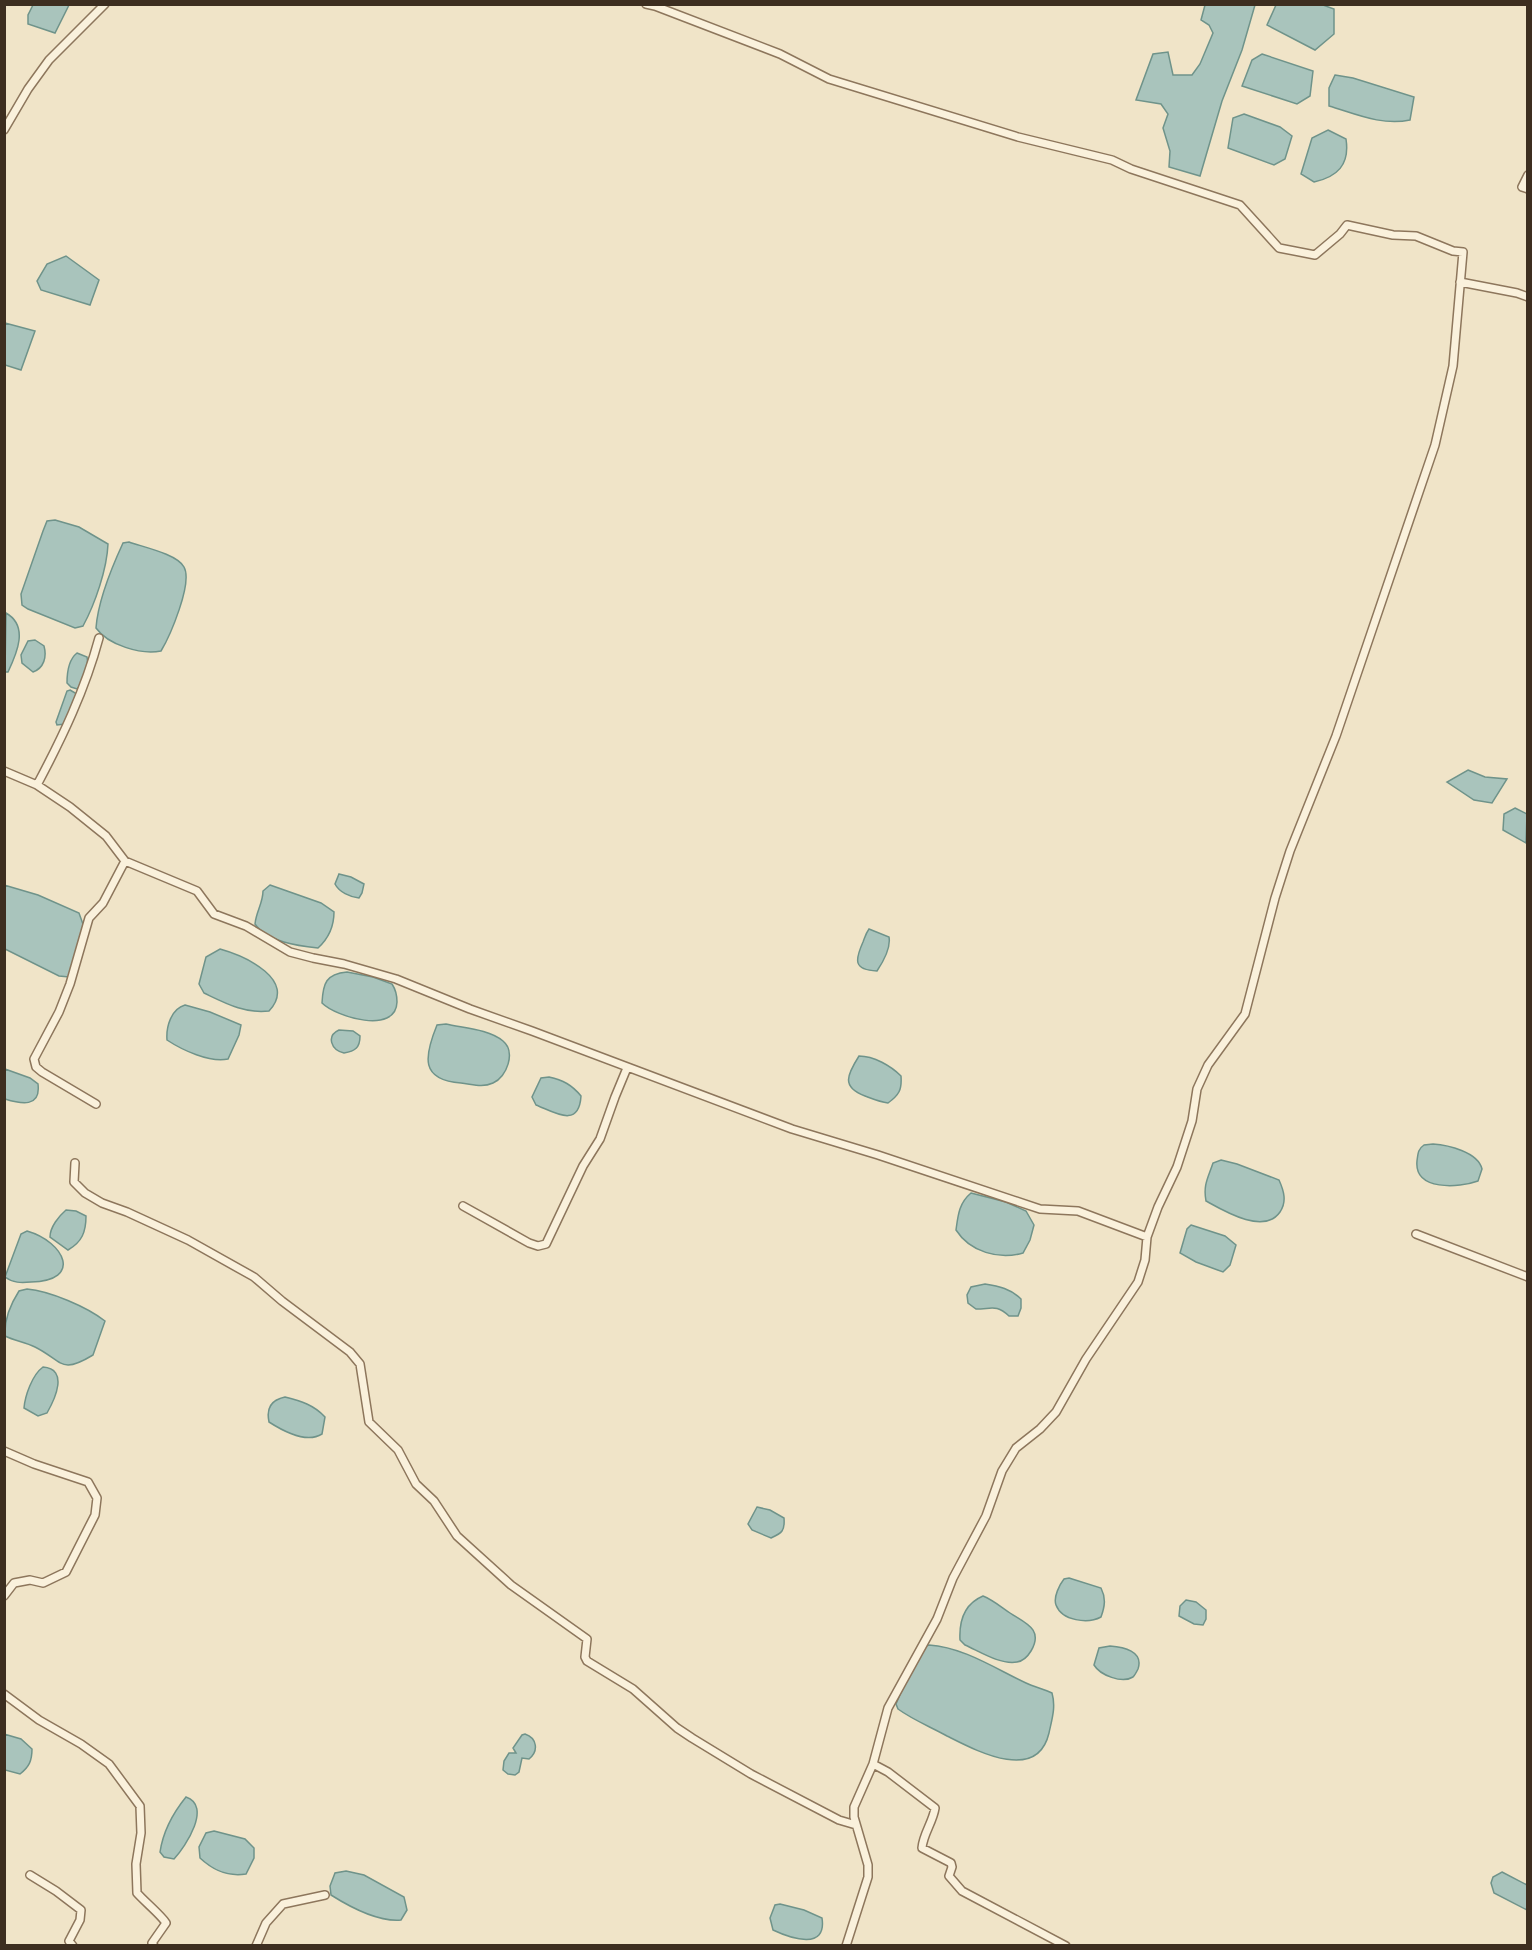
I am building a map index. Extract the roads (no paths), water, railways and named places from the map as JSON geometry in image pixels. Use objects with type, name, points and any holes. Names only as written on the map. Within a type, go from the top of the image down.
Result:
[{"type":"street","points":[[4,130],[28,89],[49,60],[105,4]]},
{"type":"street","points":[[646,4],[780,54],[829,80],[1018,137],[1112,160],[1131,169],[1240,205],[1279,248],[1314,255],[1340,234],[1347,225],[1394,235],[1416,236],[1453,251],[1463,252],[1453,366],[1435,445],[1336,736],[1290,851],[1275,898],[1245,1014],[1208,1065],[1197,1089],[1192,1121],[1177,1167],[1147,1237],[1145,1260],[1138,1281],[1081,1367],[1056,1412],[1040,1429],[1016,1448],[1002,1471],[986,1516],[953,1578],[937,1618],[888,1708],[873,1764],[854,1807],[856,1825],[865,1850],[868,1877],[846,1946]]},
{"type":"street","points":[[1527,175],[1522,187],[1527,189]]},
{"type":"street","points":[[1460,282],[1527,297]]},
{"type":"street","points":[[37,785],[64,734],[91,670],[99,638]]},
{"type":"street","points":[[4,771],[37,785],[70,807],[106,836],[125,861],[197,891],[214,914],[246,926],[290,952],[396,979],[470,1009],[820,1139],[889,1159],[1040,1209],[1078,1211],[1147,1237]]},
{"type":"street","points":[[96,1104],[42,1072],[36,1067],[34,1059],[67,994],[89,918],[103,903],[125,861]]},
{"type":"street","points":[[463,1206],[529,1243],[538,1246],[546,1244],[583,1166],[600,1140],[627,1068]]},
{"type":"street","points":[[75,1163],[74,1182],[85,1193],[102,1203],[188,1240],[254,1277],[282,1301],[351,1352],[360,1364],[369,1422],[398,1450],[416,1484],[434,1501],[458,1536],[481,1558],[511,1585],[587,1639],[585,1657],[587,1661],[633,1689],[677,1728],[708,1748],[839,1820],[856,1825]]},
{"type":"street","points":[[1416,1234],[1527,1277]]},
{"type":"street","points":[[4,1451],[34,1464],[88,1482],[97,1498],[95,1515],[66,1572],[43,1583],[30,1580],[14,1583],[4,1596]]},
{"type":"street","points":[[4,1694],[39,1720],[81,1743],[109,1764],[140,1806],[141,1833],[136,1864],[137,1893],[166,1923],[153,1943],[154,1946]]},
{"type":"street","points":[[873,1764],[888,1772],[935,1808],[934,1816],[922,1842],[922,1848],[951,1863],[949,1876],[952,1882],[970,1895],[1066,1946]]},
{"type":"street","points":[[30,1875],[81,1910],[80,1920],[69,1941],[73,1946]]},
{"type":"street","points":[[256,1946],[266,1923],[283,1904],[325,1895]]},
{"type":"water","points":[[33,5],[69,5],[55,33],[28,24],[28,15]]},
{"type":"water","points":[[1205,5],[1255,5],[1242,50],[1222,101],[1200,176],[1169,167],[1170,151],[1163,128],[1168,114],[1161,104],[1136,100],[1153,54],[1168,52],[1173,75],[1192,75],[1200,64],[1213,33],[1209,25],[1201,20]]},
{"type":"water","points":[[1276,5],[1323,5],[1334,9],[1334,34],[1315,50],[1267,25]]},
{"type":"water","points":[[1262,54],[1313,71],[1310,96],[1297,104],[1242,86],[1252,60]]},
{"type":"water","points":[[1335,75],[1353,78],[1414,97],[1410,120],[1379,120],[1329,106],[1329,88]]},
{"type":"water","points":[[1244,114],[1280,127],[1292,136],[1285,159],[1274,165],[1228,148],[1233,118]]},
{"type":"water","points":[[1328,130],[1346,139],[1346,156],[1344,163],[1335,173],[1314,182],[1301,174],[1312,138]]},
{"type":"water","points":[[66,256],[99,280],[90,305],[41,290],[37,281],[47,264]]},
{"type":"water","points":[[5,323],[35,331],[21,370],[5,365]]},
{"type":"water","points":[[55,520],[79,527],[108,544],[103,575],[92,607],[83,626],[75,628],[22,605],[21,594],[43,531],[47,521]]},
{"type":"water","points":[[129,542],[174,558],[184,567],[186,575],[183,597],[175,622],[161,651],[135,650],[125,647],[108,639],[96,628],[99,607],[110,574],[123,543]]},
{"type":"water","points":[[6,613],[13,618],[19,632],[15,657],[8,672],[5,672]]},
{"type":"water","points":[[35,640],[44,646],[45,654],[42,665],[33,672],[22,663],[21,655],[28,641]]},
{"type":"water","points":[[77,653],[87,657],[87,665],[82,682],[77,689],[67,683],[70,663]]},
{"type":"water","points":[[70,690],[77,694],[76,698],[65,724],[57,725],[56,722],[67,691]]},
{"type":"water","points":[[1468,770],[1485,777],[1507,779],[1492,803],[1474,800],[1447,782]]},
{"type":"water","points":[[1515,808],[1527,814],[1526,843],[1503,830],[1504,814]]},
{"type":"water","points":[[339,874],[364,884],[359,898],[345,894],[337,887],[335,884]]},
{"type":"water","points":[[4,885],[38,895],[79,913],[84,927],[69,977],[59,976],[5,949]]},
{"type":"water","points":[[270,885],[321,903],[334,912],[330,932],[318,948],[275,939],[255,924],[263,891]]},
{"type":"water","points":[[869,929],[889,937],[888,950],[877,971],[864,969],[858,963],[858,954]]},
{"type":"water","points":[[220,949],[254,964],[273,980],[277,989],[276,1000],[269,1011],[243,1009],[204,993],[199,984],[206,957]]},
{"type":"water","points":[[347,972],[373,977],[392,984],[397,997],[394,1012],[387,1018],[377,1021],[364,1020],[339,1013],[322,1003],[323,990],[330,977]]},
{"type":"water","points":[[185,1005],[210,1012],[241,1025],[228,1059],[205,1057],[180,1048],[167,1040],[170,1019],[176,1010]]},
{"type":"water","points":[[446,1024],[483,1031],[503,1041],[509,1051],[509,1058],[506,1070],[498,1080],[485,1085],[477,1085],[448,1081],[432,1072],[428,1057],[430,1047],[437,1025]]},
{"type":"water","points":[[339,1030],[353,1031],[360,1036],[356,1048],[344,1053],[333,1046],[332,1036]]},
{"type":"water","points":[[859,1056],[882,1062],[901,1076],[899,1092],[888,1103],[852,1089],[848,1080],[849,1075]]},
{"type":"water","points":[[5,1069],[30,1078],[38,1084],[38,1092],[33,1101],[23,1103],[5,1099]]},
{"type":"water","points":[[549,1077],[567,1084],[581,1096],[576,1112],[564,1116],[536,1105],[532,1097],[541,1078]]},
{"type":"water","points":[[1433,1144],[1454,1148],[1475,1158],[1482,1169],[1478,1181],[1450,1186],[1439,1185],[1423,1178],[1418,1171],[1419,1152],[1424,1145]]},
{"type":"water","points":[[1221,1160],[1279,1180],[1284,1204],[1273,1219],[1254,1221],[1244,1219],[1206,1201],[1206,1186],[1213,1163]]},
{"type":"water","points":[[971,1193],[1006,1202],[1026,1211],[1034,1225],[1023,1253],[995,1255],[977,1249],[962,1238],[956,1230],[958,1214]]},
{"type":"water","points":[[66,1210],[76,1211],[86,1216],[82,1236],[77,1244],[68,1250],[50,1237],[55,1222]]},
{"type":"water","points":[[1191,1225],[1225,1236],[1236,1245],[1230,1265],[1223,1272],[1180,1253],[1187,1229]]},
{"type":"water","points":[[27,1231],[51,1243],[59,1252],[63,1260],[63,1268],[58,1275],[47,1280],[24,1282],[5,1277],[21,1234]]},
{"type":"water","points":[[985,1284],[1004,1288],[1021,1299],[1018,1316],[1009,1316],[997,1309],[976,1309],[968,1303],[967,1295],[971,1287]]},
{"type":"water","points":[[27,1289],[68,1301],[105,1321],[93,1355],[74,1364],[62,1364],[35,1347],[5,1336],[8,1313],[13,1302],[19,1291]]},
{"type":"water","points":[[43,1367],[56,1373],[58,1386],[47,1413],[38,1416],[24,1408],[30,1386]]},
{"type":"water","points":[[285,1397],[307,1404],[325,1417],[322,1434],[316,1437],[302,1437],[269,1422],[268,1413],[271,1405],[276,1400]]},
{"type":"water","points":[[757,1507],[770,1510],[784,1518],[784,1526],[780,1533],[771,1538],[752,1530],[748,1524]]},
{"type":"water","points":[[1069,1578],[1101,1588],[1104,1602],[1101,1617],[1076,1620],[1069,1618],[1059,1610],[1055,1602],[1056,1595],[1064,1579]]},
{"type":"water","points":[[983,1596],[1027,1624],[1034,1632],[1034,1643],[1030,1653],[1023,1659],[1017,1662],[997,1660],[965,1645],[960,1640],[960,1626],[967,1608]]},
{"type":"water","points":[[1186,1600],[1196,1602],[1206,1610],[1203,1625],[1194,1624],[1179,1616],[1180,1606]]},
{"type":"water","points":[[926,1646],[967,1654],[1052,1693],[1054,1703],[1052,1718],[1049,1733],[1042,1748],[1032,1757],[1019,1760],[988,1755],[898,1709],[896,1704],[904,1685]]},
{"type":"water","points":[[1110,1646],[1131,1651],[1138,1658],[1138,1669],[1133,1677],[1117,1679],[1101,1672],[1094,1665],[1099,1648]]},
{"type":"water","points":[[4,1734],[21,1739],[32,1749],[29,1763],[20,1774],[5,1770]]},
{"type":"water","points":[[525,1734],[534,1742],[534,1752],[529,1759],[522,1758],[519,1772],[515,1775],[508,1774],[503,1770],[504,1761],[509,1753],[516,1753],[513,1748]]},
{"type":"water","points":[[186,1797],[197,1809],[194,1826],[185,1845],[174,1859],[164,1857],[160,1852],[166,1830]]},
{"type":"water","points":[[214,1831],[245,1839],[254,1848],[254,1858],[246,1874],[233,1875],[222,1872],[200,1858],[199,1847],[206,1833]]},
{"type":"water","points":[[346,1871],[364,1875],[404,1897],[407,1910],[401,1920],[374,1916],[355,1909],[331,1895],[330,1886],[335,1873]]},
{"type":"water","points":[[1502,1872],[1527,1885],[1527,1910],[1494,1893],[1491,1883],[1493,1877]]},
{"type":"water","points":[[780,1904],[804,1910],[822,1918],[819,1935],[814,1938],[798,1939],[773,1930],[770,1918],[775,1905]]}]
